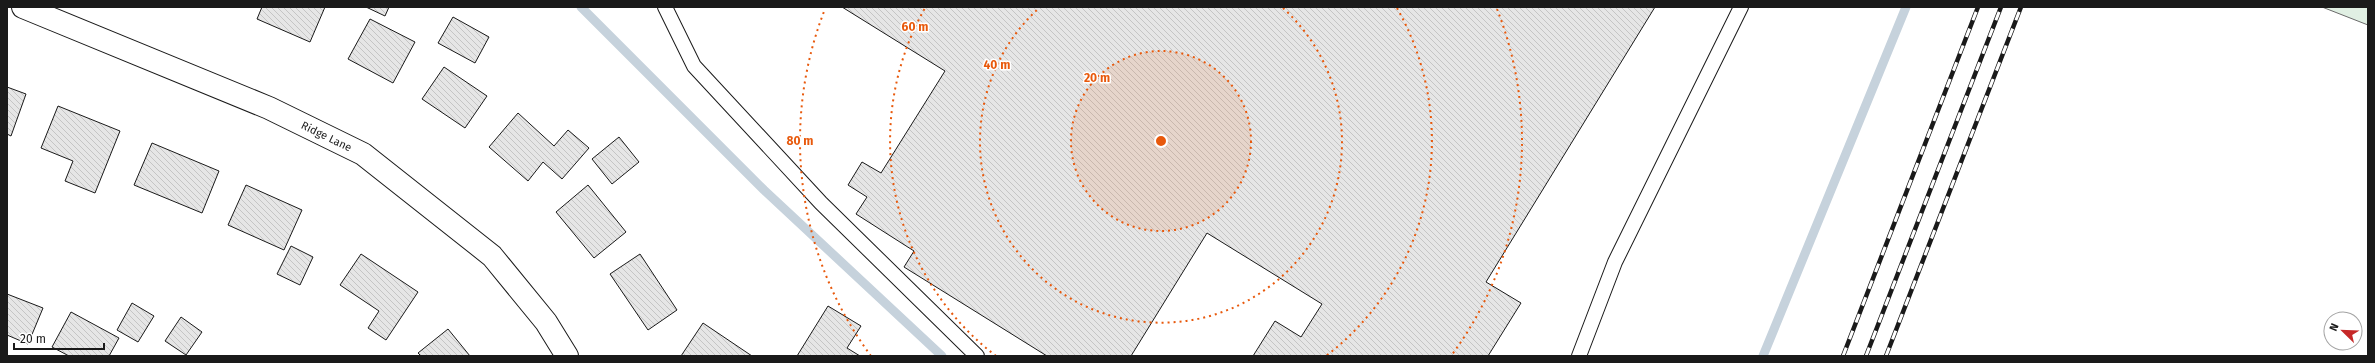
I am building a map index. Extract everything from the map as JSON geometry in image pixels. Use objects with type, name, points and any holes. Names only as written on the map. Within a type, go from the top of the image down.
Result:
[{"type":"street","name":"Ridge Lane","points":[[23,7],[269,108],[363,154],[492,256],[546,322],[567,356]]},
{"type":"lane","points":[[666,7],[694,66],[821,203],[977,356]]},
{"type":"lane","points":[[1580,356],[1615,262],[1741,7]]},
{"type":"green space","points":[[2322,7],[2368,7],[2368,25]]},
{"type":"building","points":[[262,7],[325,7],[310,42],[257,19]]},
{"type":"building","points":[[366,7],[389,7],[385,16]]},
{"type":"building","points":[[842,7],[1655,7],[1486,282],[1521,303],[1488,356],[1253,356],[1275,321],[1301,337],[1322,304],[1207,233],[1131,356],[1047,356],[904,267],[914,251],[856,214],[867,197],[848,185],[862,162],[881,173],[945,71]]},
{"type":"building","points":[[453,17],[489,37],[475,63],[438,43]]},
{"type":"building","points":[[370,19],[415,42],[393,83],[348,59]]},
{"type":"building","points":[[444,67],[487,96],[465,128],[422,99]]},
{"type":"building","points":[[7,87],[26,94],[11,136],[7,134]]},
{"type":"building","points":[[58,106],[120,131],[95,193],[65,181],[73,161],[41,148]]},
{"type":"building","points":[[518,113],[554,146],[568,130],[589,148],[562,179],[543,162],[528,181],[489,147]]},
{"type":"building","points":[[619,137],[639,162],[612,184],[592,159]]},
{"type":"building","points":[[152,143],[219,171],[202,213],[134,185]]},
{"type":"building","points":[[246,185],[302,210],[284,250],[228,225]]},
{"type":"building","points":[[588,185],[626,232],[594,258],[556,212]]},
{"type":"building","points":[[291,246],[313,257],[300,285],[277,274]]},
{"type":"building","points":[[361,254],[418,292],[386,340],[368,328],[379,311],[340,285]]},
{"type":"building","points":[[640,254],[677,310],[648,330],[610,274]]},
{"type":"building","points":[[7,294],[43,308],[28,344],[7,335]]},
{"type":"building","points":[[132,303],[154,316],[138,342],[117,330]]},
{"type":"building","points":[[828,306],[861,326],[847,348],[860,356],[797,356]]},
{"type":"building","points":[[71,312],[119,338],[109,356],[69,356],[52,347]]},
{"type":"building","points":[[181,317],[202,332],[186,355],[165,341]]},
{"type":"building","points":[[703,323],[752,356],[681,356]]},
{"type":"building","points":[[448,329],[470,356],[421,356],[418,353]]},
{"type":"waterway","points":[[581,7],[764,190],[942,356]]},
{"type":"waterway","points":[[1763,356],[1906,7]]},
{"type":"railway","points":[[1843,356],[1978,7]]},
{"type":"railway","points":[[1866,356],[2001,7]]},
{"type":"railway","points":[[1886,356],[2021,7]]}]
